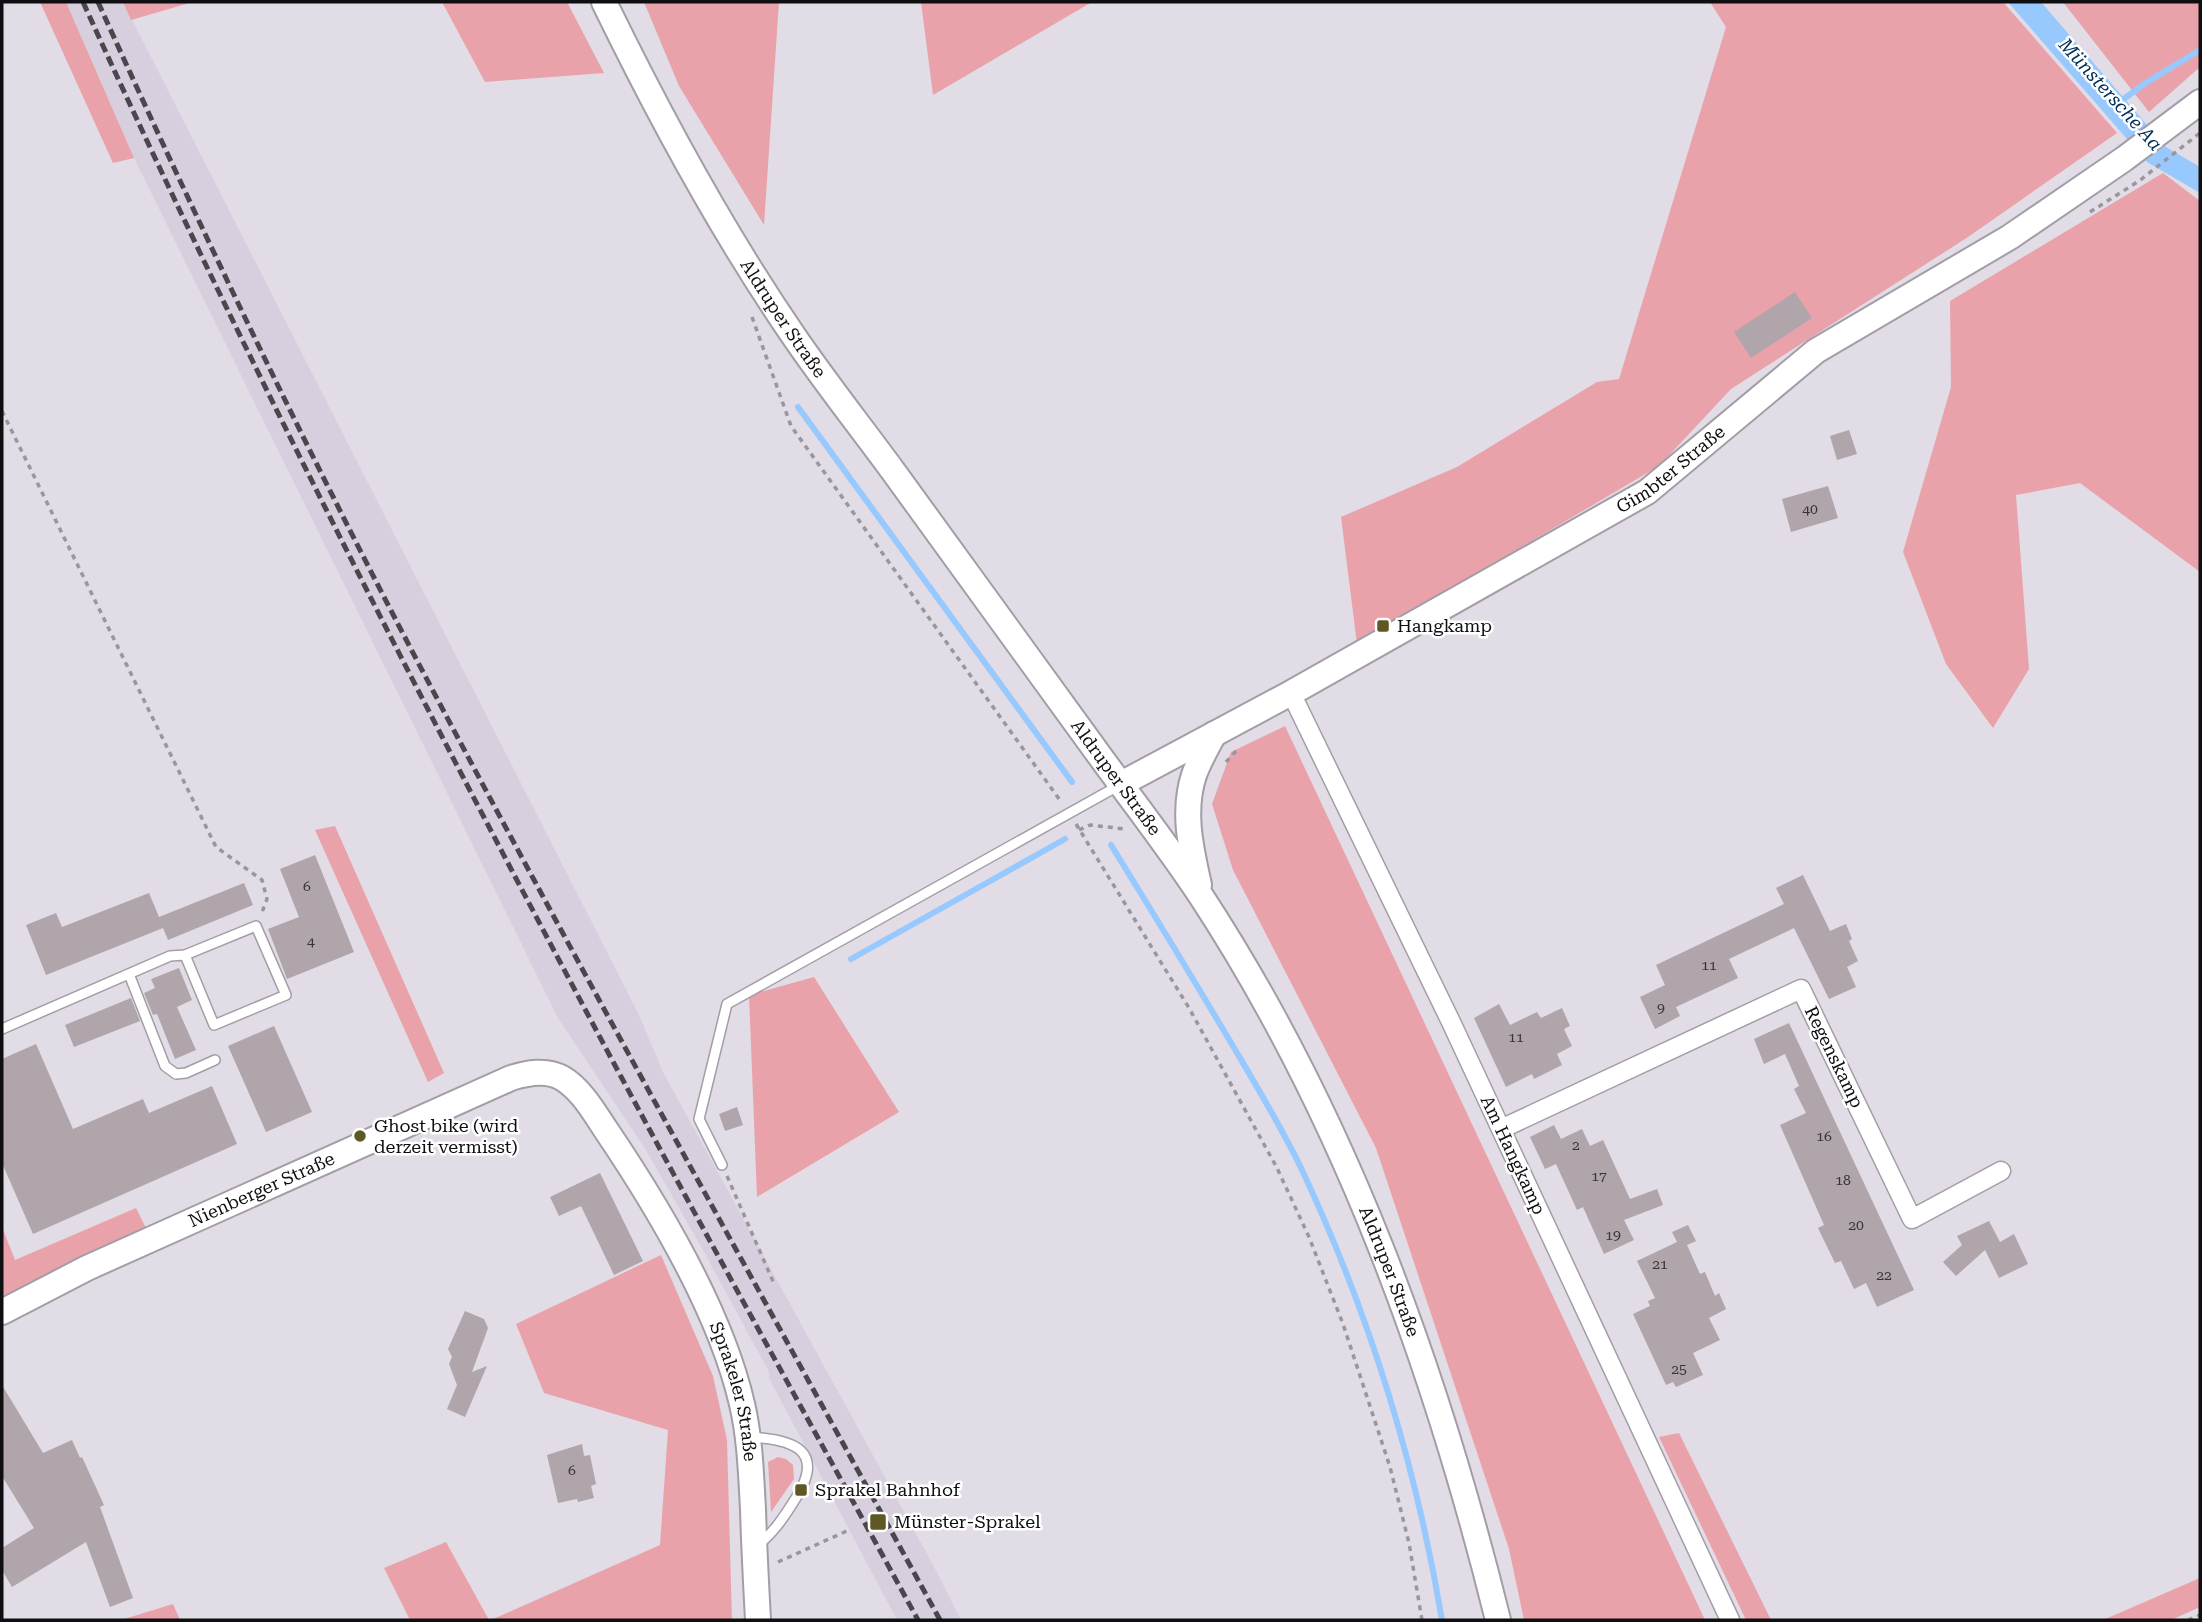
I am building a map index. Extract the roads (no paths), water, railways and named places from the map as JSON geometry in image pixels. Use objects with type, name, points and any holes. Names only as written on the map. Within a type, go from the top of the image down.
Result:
[{"type":"street","name":"Aldruper Straße","points":[[604,2],[640,76],[715,213],[793,336],[1201,896],[1263,1000],[1317,1102],[1376,1235],[1416,1339],[1473,1521],[1498,1620]]},
{"type":"street","name":"Gimbter Straße","points":[[1121,784],[1292,693],[1647,492],[1816,351],[2010,237],[2124,159],[2195,106]]},
{"type":"street","name":"Am Hangkamp","points":[[1292,693],[1501,1129],[1730,1620]]},
{"type":"street","points":[[1201,896],[1191,849],[1187,812],[1194,775],[1214,734]]},
{"type":"street","name":"Regenskamp","points":[[1501,1129],[1801,989],[1912,1219],[2001,1171]]},
{"type":"street","name":"Nienberger Straße","points":[[2,1312],[87,1268],[511,1078],[530,1072],[562,1077],[574,1088],[640,1180]]},
{"type":"street","name":"Sprakeler Straße","points":[[640,1180],[695,1283],[719,1336],[742,1404],[748,1437],[758,1620]]},
{"type":"lane","points":[[722,1165],[699,1119],[727,1004],[1121,784]]},
{"type":"lane","points":[[2,1030],[170,956],[185,956],[256,926],[286,995],[214,1025],[185,956]]},
{"type":"lane","points":[[129,974],[165,1066],[176,1074],[187,1073],[215,1060]]},
{"type":"lane","points":[[748,1437],[791,1443],[801,1451],[807,1461],[807,1478],[802,1490],[769,1535],[754,1547]]},
{"type":"water","name":"Münstersche Aa","points":[[2008,2],[2041,2],[2166,147],[2200,167],[2200,193],[2147,162]]},
{"type":"waterway","name":"Münstersche Aa","points":[[2117,104],[2200,50]]},
{"type":"waterway","points":[[798,407],[1072,782]]},
{"type":"waterway","points":[[851,959],[1065,839]]},
{"type":"waterway","points":[[1111,845],[1266,1102],[1294,1153],[1326,1224],[1369,1334],[1404,1447],[1419,1504],[1442,1620]]},
{"type":"railway","points":[[83,2],[198,249],[442,736],[654,1138],[918,1620]]},
{"type":"railway","points":[[98,2],[255,339],[422,670],[614,1027],[940,1620]]},
{"type":"place","name":"Hangkamp","points":[[1383,626]]},
{"type":"place","name":"Ghost bike (wird derzeit vermisst)","points":[[360,1136]]},
{"type":"place","name":"Sprakel Bahnhof","points":[[801,1490]]},
{"type":"place","name":"Münster-Sprakel","points":[[878,1522]]}]
